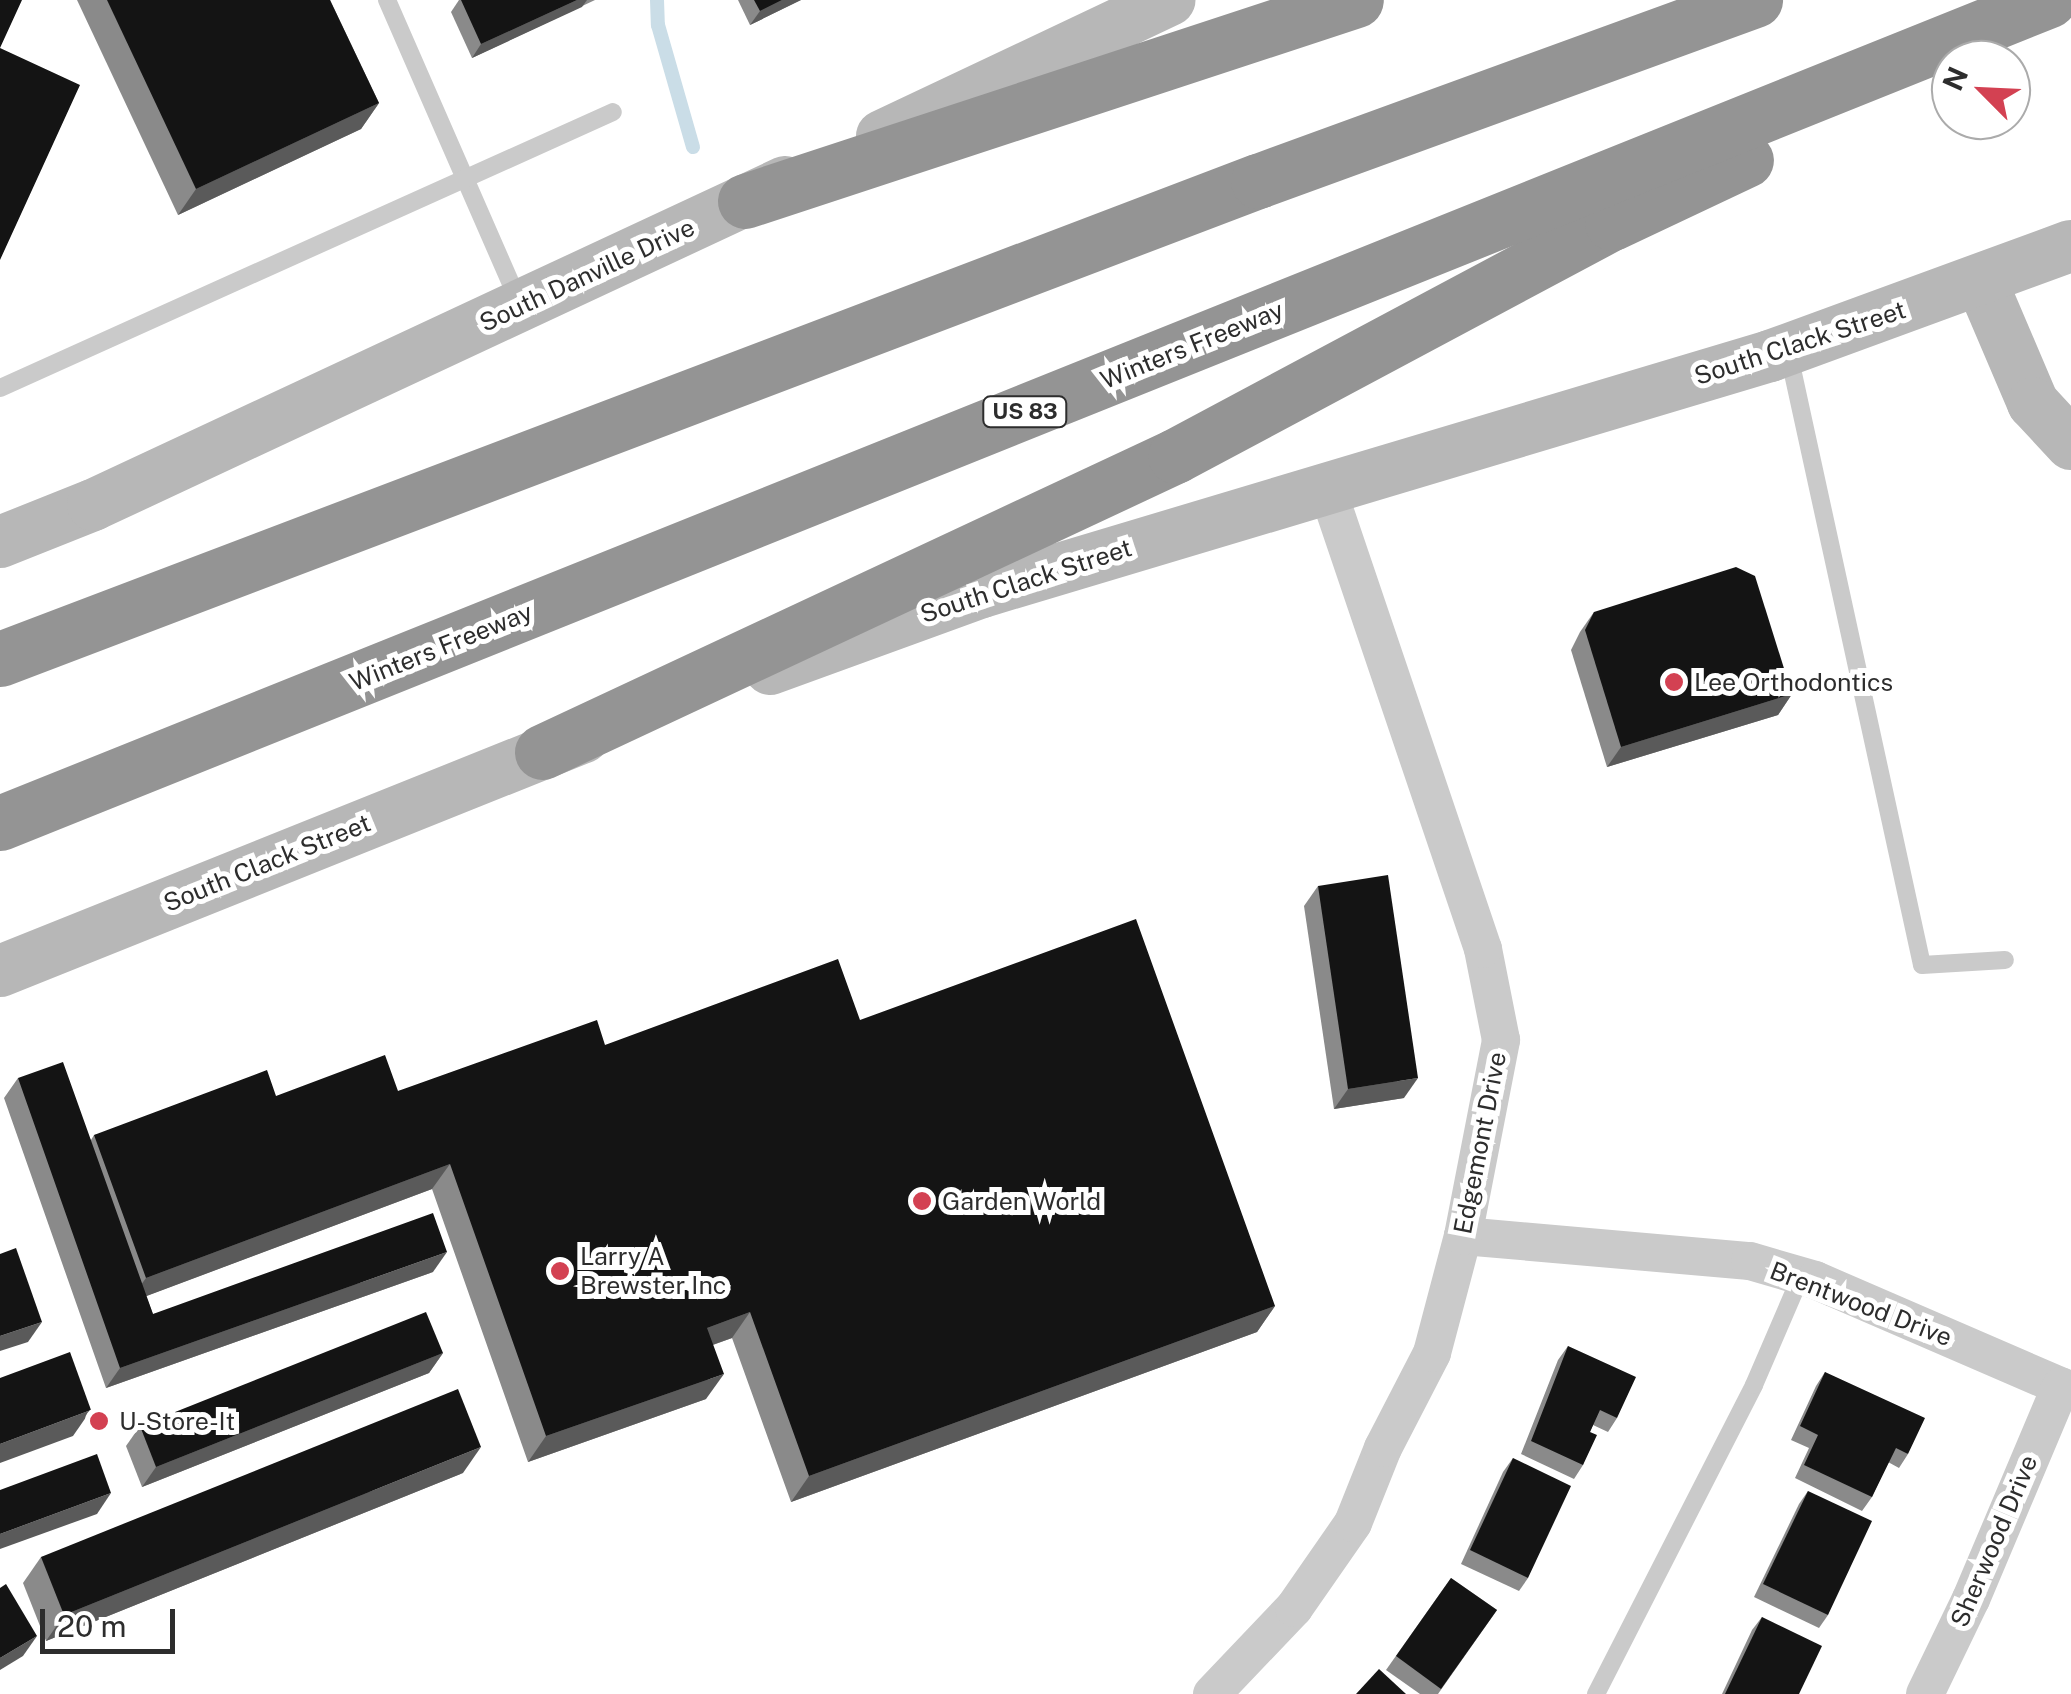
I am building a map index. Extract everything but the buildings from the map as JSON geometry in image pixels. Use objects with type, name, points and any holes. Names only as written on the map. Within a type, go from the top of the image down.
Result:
[{"type":"highway","points":[[745,201],[1356,0]]},
{"type":"highway","points":[[0,659],[1258,181],[1755,0]]},
{"type":"highway","name":"Winters Freeway","points":[[0,822],[2050,0]]},
{"type":"highway","points":[[2005,40],[2071,9]]},
{"type":"highway","points":[[542,752],[1175,456],[1612,223],[1931,74]]},
{"type":"main road","name":"South Danville Drive","points":[[0,542],[93,505],[1170,0]]},
{"type":"main road","name":"South Clack Street","points":[[0,971],[542,752],[982,592],[1788,350],[2071,246]]},
{"type":"main road","points":[[1981,281],[2033,403],[2071,444]]},
{"type":"street","name":"Edgemont Drive","points":[[1212,1694],[1294,1608],[1352,1523],[1383,1448],[1432,1354],[1463,1236],[1501,1040],[1483,949],[1327,488]]},
{"type":"street","name":"Brentwood Drive","points":[[1463,1236],[1750,1262],[1801,1276],[2066,1388]]},
{"type":"street","name":"Sherwood Drive","points":[[1925,1694],[2066,1388]]},
{"type":"lane","points":[[387,0],[520,306]]},
{"type":"lane","points":[[0,388],[614,112]]},
{"type":"lane","points":[[1788,350],[1922,966],[2005,960]]},
{"type":"lane","points":[[1596,1694],[1738,1418],[1801,1276]]},
{"type":"waterway","points":[[657,0],[658,25],[693,147]]},
{"type":"place","name":"Lee Orthodontics","points":[[1674,682]]},
{"type":"place","name":"Garden World","points":[[922,1201]]},
{"type":"place","name":"Larry A Brewster Inc","points":[[560,1271]]},
{"type":"place","name":"U-Store-It","points":[[99,1421]]}]
